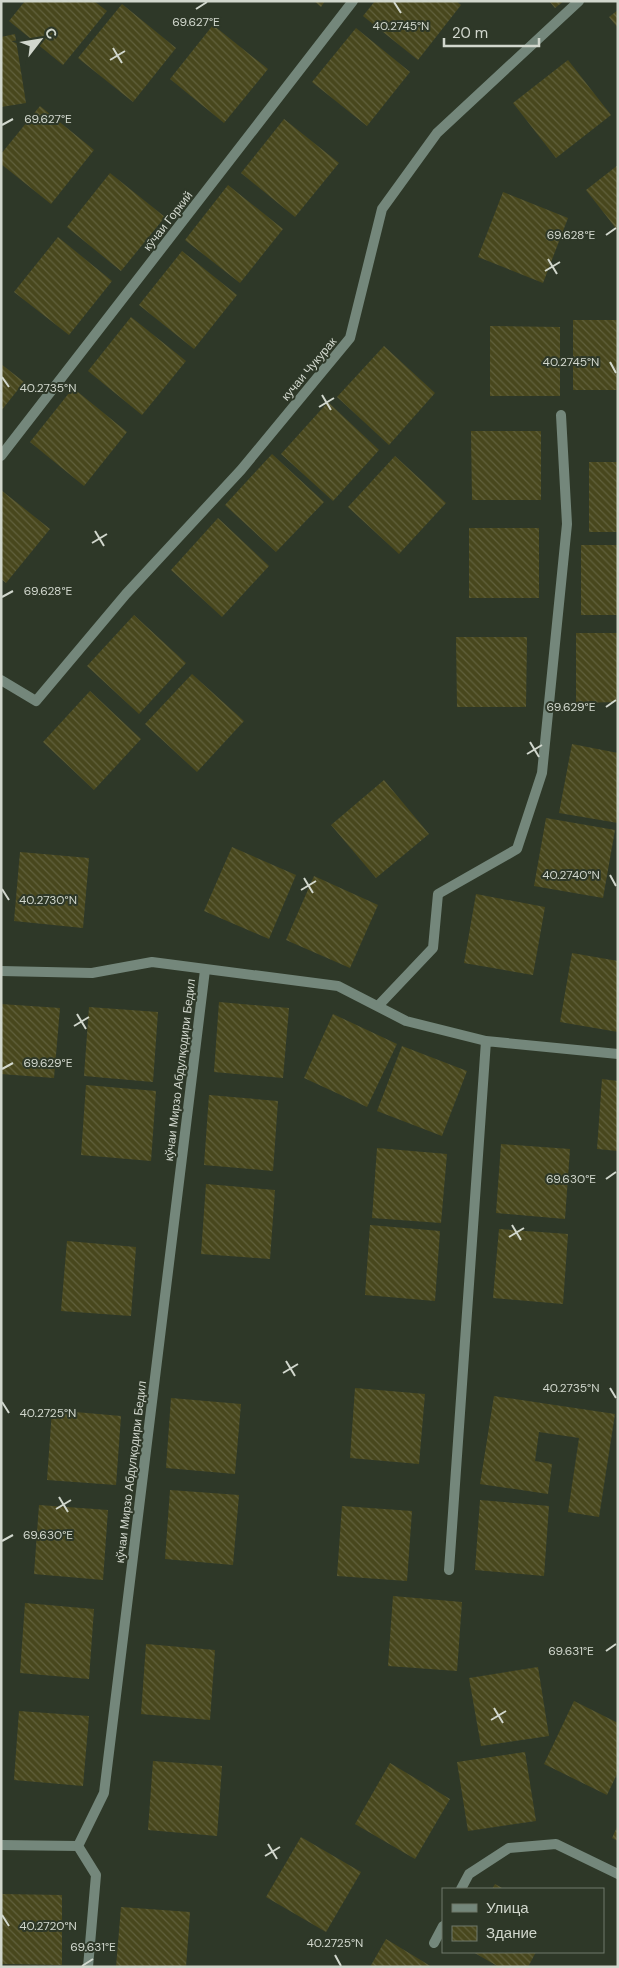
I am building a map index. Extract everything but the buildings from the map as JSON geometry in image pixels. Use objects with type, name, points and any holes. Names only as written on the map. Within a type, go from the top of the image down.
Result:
[{"type":"street","name":"кӯчаи Горкий","points":[[1,456],[353,1]]},
{"type":"street","name":"кучаи Чукурак","points":[[1,680],[36,701],[126,594],[241,470],[350,338],[382,209],[437,133],[579,1]]},
{"type":"street","points":[[378,1006],[433,948],[438,894],[517,849],[542,773],[567,524],[561,415]]},
{"type":"street","name":"кўчаи Мирзо Абдулқодири Бедил","points":[[1,971],[92,973],[152,962],[338,986],[406,1021],[486,1041],[618,1054]]},
{"type":"street","name":"кўчаи Мирзо Абдулқодири Бедил","points":[[78,1846],[104,1793],[205,970]]},
{"type":"street","points":[[449,1570],[486,1041]]},
{"type":"street","points":[[462,1888],[469,1874],[509,1848],[556,1844],[618,1874]]},
{"type":"street","points":[[1,1845],[78,1846],[96,1875],[88,1967]]},
{"type":"street","points":[[434,1943],[442,1928]]}]
